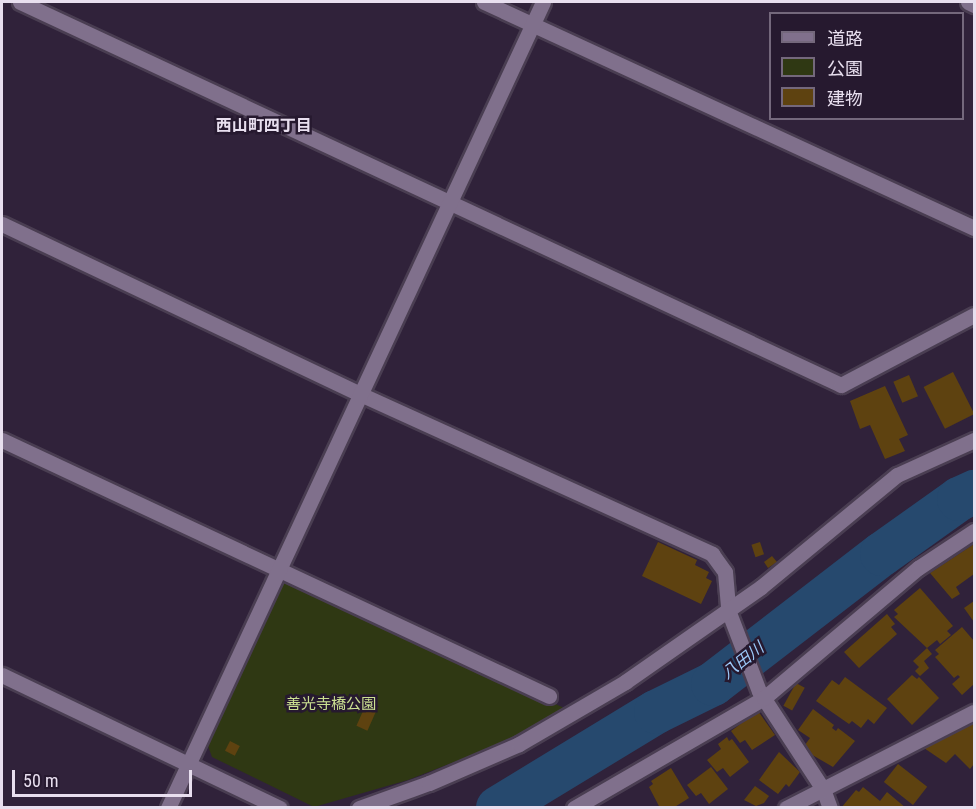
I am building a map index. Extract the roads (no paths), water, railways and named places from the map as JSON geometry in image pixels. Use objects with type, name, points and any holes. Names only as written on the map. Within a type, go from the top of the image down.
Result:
[{"type":"street","points":[[20,2],[841,385],[975,315]]},
{"type":"street","points":[[484,2],[975,228]]},
{"type":"street","points":[[168,807],[543,2]]},
{"type":"street","points":[[968,2],[975,5]]},
{"type":"street","points":[[2,224],[360,394],[712,554],[725,572],[729,613],[762,694],[823,789],[830,807]]},
{"type":"street","points":[[2,440],[549,696]]},
{"type":"street","points":[[359,807],[429,783],[519,744],[625,682],[729,613],[897,475],[975,440]]},
{"type":"street","points":[[574,807],[762,694],[918,568],[975,531]]},
{"type":"street","points":[[2,675],[280,807]]},
{"type":"street","points":[[786,807],[975,712]]},
{"type":"waterway","name":"八田川","points":[[498,808],[656,712],[713,684],[882,554],[959,499],[974,492]]},
{"type":"district","name":"西山町四丁目","points":[[264,126]]},
{"type":"park label","name":"善光寺橋公園","points":[[331,705]]}]
